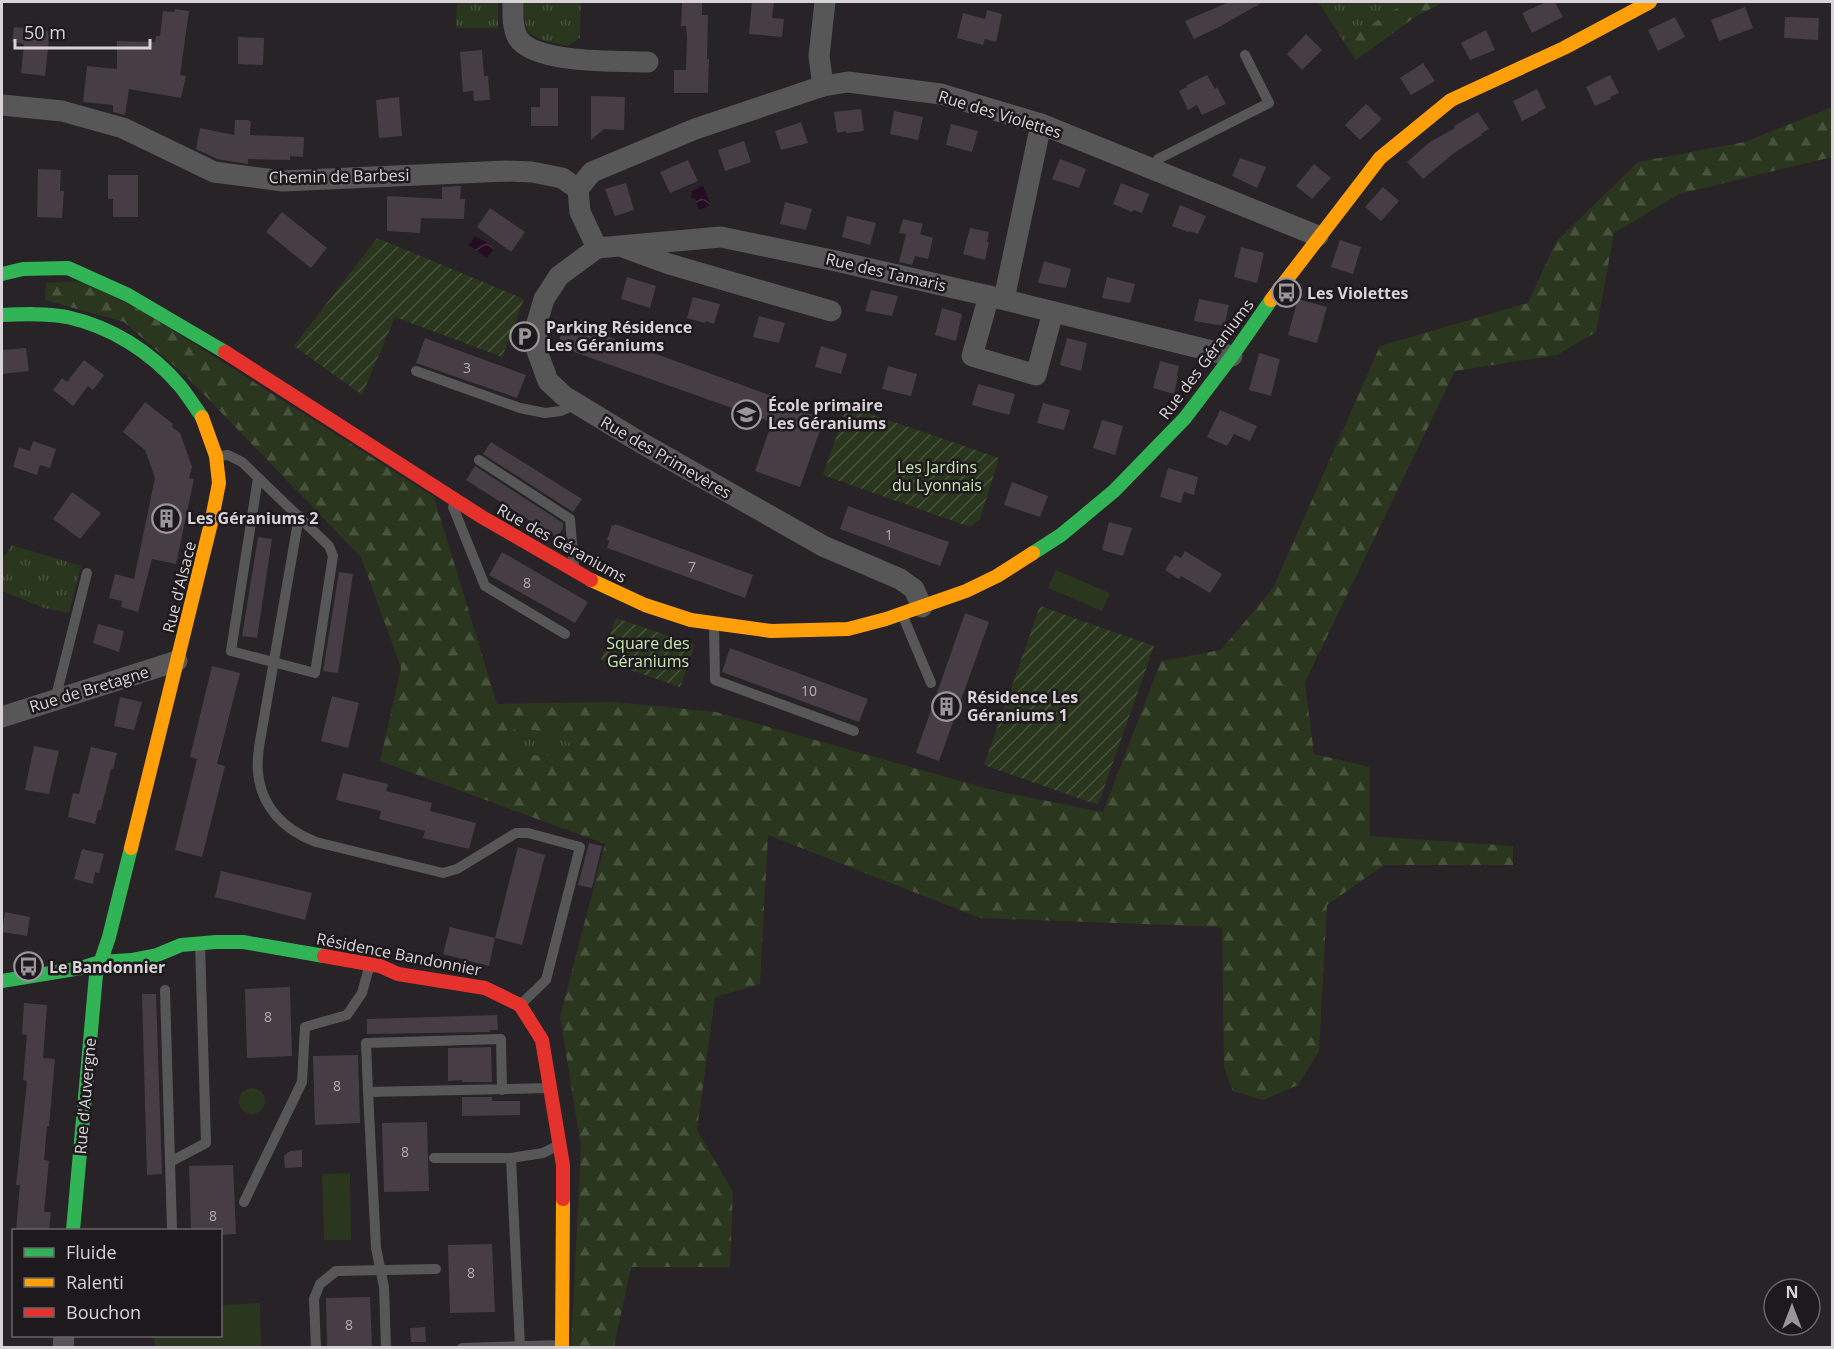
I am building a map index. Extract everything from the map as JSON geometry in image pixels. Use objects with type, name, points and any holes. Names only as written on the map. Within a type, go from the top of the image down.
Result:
[{"type":"street","points":[[513,2],[513,23],[519,39],[532,50],[573,60],[648,62]]},
{"type":"street","points":[[823,86],[819,56],[825,2]]},
{"type":"street","name":"Rue des Géraniums","points":[[2,274],[23,270],[68,268],[128,295],[246,363],[343,429],[603,588],[691,620],[771,631],[848,629],[902,614],[966,591],[997,576],[1061,535],[1114,491],[1185,418],[1232,356],[1280,286],[1380,158],[1450,100],[1564,48],[1650,2]]},
{"type":"street","name":"Rue des Violettes","points":[[578,189],[592,172],[695,129],[823,86],[848,82],[941,94],[1041,124],[1318,236]]},
{"type":"street","name":"Chemin de Barbesi","points":[[2,105],[62,111],[123,128],[214,172],[283,181],[506,171],[532,172],[562,178],[578,189]]},
{"type":"street","points":[[1041,124],[996,297],[972,356],[1036,375],[1053,312]]},
{"type":"street","points":[[578,189],[580,212],[597,248]]},
{"type":"street","name":"Rue des Tamaris","points":[[597,248],[721,237],[996,297],[1232,356]]},
{"type":"street","points":[[621,246],[669,264],[831,310]]},
{"type":"street","name":"Rue des Primevères","points":[[597,248],[559,276],[544,298],[537,323],[537,351],[548,381],[576,404],[823,546],[900,579],[914,589],[922,607]]},
{"type":"street","name":"Rue d'Alsace","points":[[2,315],[32,314],[66,317],[98,326],[138,346],[180,386],[198,411],[204,420],[216,456],[219,483],[205,552],[109,937],[100,962]]},
{"type":"street","name":"Rue de Bretagne","points":[[2,717],[177,662]]},
{"type":"street","name":"Résidence Bandonnier","points":[[2,981],[81,968],[100,962],[157,955],[181,945],[243,942],[380,966],[398,974],[485,988],[520,1005]]},
{"type":"street","name":"Rue d'Auvergne","points":[[73,1229],[96,975],[100,962]]},
{"type":"street","points":[[520,1005],[542,1040],[563,1165],[563,1346]]},
{"type":"lane","points":[[1154,169],[1158,159],[1269,103],[1245,55]]},
{"type":"lane","points":[[416,371],[520,408],[545,413],[561,411],[576,404]]},
{"type":"lane","points":[[216,456],[228,455],[242,462],[329,546],[333,556],[315,673],[231,651],[258,478]]},
{"type":"lane","points":[[479,460],[570,519],[574,570]]},
{"type":"lane","points":[[448,495],[485,586],[565,634]]},
{"type":"lane","points":[[298,516],[259,747],[258,772],[262,792],[271,809],[284,825],[298,835],[316,842],[443,873],[457,869],[516,833],[528,833],[580,847],[546,980],[520,1005]]},
{"type":"lane","points":[[55,700],[87,573]]},
{"type":"lane","points":[[902,614],[931,683]]},
{"type":"lane","points":[[714,623],[715,680],[854,731]]},
{"type":"lane","points":[[171,1162],[206,1143],[200,943]]},
{"type":"lane","points":[[244,1202],[302,1082],[305,1027],[347,1015],[362,993],[370,964]]},
{"type":"lane","points":[[165,990],[172,1229]]},
{"type":"lane","points":[[386,1347],[384,1287],[376,1248],[366,1043],[501,1039],[502,1090]]},
{"type":"lane","points":[[368,1092],[550,1088]]},
{"type":"lane","points":[[434,1158],[512,1158],[543,1153],[559,1144]]},
{"type":"lane","points":[[512,1158],[520,1346]]},
{"type":"lane","points":[[316,1347],[314,1299],[320,1284],[336,1271],[436,1269]]},
{"type":"lane","points":[[462,1347],[563,1346]]},
{"type":"green space","points":[[457,2],[498,2],[498,28],[456,28]]},
{"type":"green space","points":[[524,2],[581,2],[580,38],[568,46],[539,39],[529,31],[526,24]]},
{"type":"green space","points":[[1318,2],[1406,2],[1344,42]]},
{"type":"green space","points":[[1406,2],[1444,2],[1418,15],[1356,60],[1344,42]]},
{"type":"green space","points":[[1832,107],[1832,158],[1679,194],[1614,233],[1596,332],[1557,355],[1455,371],[1305,682],[1314,754],[1370,767],[1370,836],[1513,846],[1513,865],[1384,865],[1327,905],[1319,1051],[1298,1085],[1263,1100],[1233,1091],[1224,1067],[1222,927],[980,918],[768,835],[760,984],[715,997],[697,1130],[733,1192],[730,1267],[631,1267],[614,1347],[571,1347],[581,1147],[560,1017],[605,844],[380,761],[401,668],[361,557],[186,376],[124,322],[45,300],[46,283],[81,281],[144,312],[434,497],[497,704],[615,702],[716,712],[992,790],[1103,812],[1161,661],[1221,650],[1273,588],[1380,346],[1528,303],[1556,242],[1638,162],[1745,142]],"holes":[[[513,729],[534,730],[573,744],[568,754],[523,754],[509,750],[505,739]]]},
{"type":"green space","points":[[377,238],[524,299],[502,357],[395,317],[362,395],[294,346]]},
{"type":"green space","name":"Les Jardins du Lyonnais","points":[[847,406],[999,458],[980,519],[970,527],[823,475]]},
{"type":"green space","points":[[12,545],[81,566],[69,613],[44,608],[2,591],[2,559]]},
{"type":"green space","points":[[1056,570],[1110,593],[1102,611],[1048,588]]},
{"type":"green space","points":[[1040,606],[1154,646],[1098,805],[984,765]]},
{"type":"green space","name":"Square des Géraniums","points":[[616,618],[695,645],[680,687],[601,660]]},
{"type":"green space","points":[[512,729],[534,730],[573,743],[569,754],[524,754],[509,750],[505,739]]},
{"type":"green space","points":[[252,1088],[261,1092],[265,1101],[261,1110],[252,1114],[243,1110],[239,1101],[243,1092]]},
{"type":"green space","points":[[350,1173],[351,1240],[324,1240],[322,1174]]},
{"type":"green space","points":[[260,1303],[261,1347],[155,1347],[154,1337],[222,1337],[222,1305]]},
{"type":"water","points":[[703,186],[711,205],[699,210],[695,199],[691,198],[692,191]]},
{"type":"water","points":[[475,236],[492,246],[493,250],[487,258],[469,245]]},
{"type":"building","points":[[752,2],[774,2],[772,18],[784,19],[782,37],[749,34]]},
{"type":"building","points":[[1229,2],[1263,2],[1194,39],[1185,21]]},
{"type":"building","points":[[1546,2],[1555,2],[1563,17],[1532,33],[1522,13]]},
{"type":"building","points":[[682,3],[702,3],[702,15],[708,15],[708,93],[674,93],[674,70],[686,70],[687,36],[686,26],[681,26]]},
{"type":"building","points":[[1745,7],[1753,28],[1719,41],[1711,20]]},
{"type":"building","points":[[175,9],[189,11],[180,75],[186,76],[181,98],[129,89],[125,115],[113,112],[113,105],[83,102],[87,66],[117,69],[117,41],[155,42],[156,36],[160,36],[163,11],[174,12]]},
{"type":"building","points":[[987,10],[1002,14],[996,42],[985,39],[983,45],[957,38],[963,13],[985,19]]},
{"type":"building","points":[[1675,17],[1685,37],[1658,51],[1648,30]]},
{"type":"building","points":[[1785,17],[1819,18],[1818,40],[1784,38]]},
{"type":"building","points":[[14,27],[50,31],[45,76],[21,73],[24,44],[12,42]]},
{"type":"building","points":[[1486,30],[1495,50],[1470,60],[1461,43]]},
{"type":"building","points":[[1306,34],[1322,50],[1302,70],[1287,54]]},
{"type":"building","points":[[238,37],[264,38],[263,65],[238,64]]},
{"type":"building","points":[[482,50],[484,76],[488,76],[490,100],[474,101],[473,91],[463,92],[460,52]]},
{"type":"building","points":[[1423,63],[1435,81],[1411,95],[1400,78]]},
{"type":"building","points":[[1207,75],[1226,104],[1202,115],[1197,105],[1188,110],[1179,91]]},
{"type":"building","points":[[1610,75],[1619,93],[1595,106],[1586,87]]},
{"type":"building","points":[[540,88],[558,88],[558,126],[531,126],[531,107],[540,107]]},
{"type":"building","points":[[1537,89],[1546,108],[1522,121],[1513,101]]},
{"type":"building","points":[[591,96],[625,97],[624,130],[604,129],[591,140]]},
{"type":"building","points":[[399,97],[402,136],[379,138],[376,100]]},
{"type":"building","points":[[1366,104],[1382,119],[1360,140],[1345,125]]},
{"type":"building","points":[[861,109],[864,131],[837,133],[834,112]]},
{"type":"building","points":[[894,111],[923,117],[918,140],[890,134]]},
{"type":"building","points":[[1478,112],[1489,129],[1454,153],[1423,179],[1407,162],[1430,142]]},
{"type":"building","points":[[235,120],[251,121],[250,135],[304,137],[303,157],[290,156],[290,160],[248,159],[248,164],[217,159],[196,149],[200,128],[234,135]]},
{"type":"building","points":[[801,122],[808,143],[781,150],[775,131]]},
{"type":"building","points":[[951,124],[978,131],[972,152],[946,145]]},
{"type":"building","points":[[744,141],[751,162],[725,171],[718,150]]},
{"type":"building","points":[[1240,158],[1266,167],[1257,188],[1232,176]]},
{"type":"building","points":[[1060,159],[1086,169],[1079,188],[1052,179]]},
{"type":"building","points":[[688,160],[698,181],[670,193],[660,172]]},
{"type":"building","points":[[1314,164],[1331,178],[1312,199],[1296,186]]},
{"type":"building","points":[[38,169],[61,170],[60,191],[64,191],[62,218],[37,217]]},
{"type":"building","points":[[108,175],[138,175],[138,217],[113,217],[113,199],[108,199]]},
{"type":"building","points":[[626,183],[634,210],[615,216],[605,189]]},
{"type":"building","points":[[1121,183],[1149,194],[1142,213],[1133,210],[1132,212],[1113,204]]},
{"type":"building","points":[[461,186],[460,199],[465,199],[464,219],[421,218],[420,233],[387,231],[387,196],[442,199],[442,187]]},
{"type":"building","points":[[1383,187],[1399,201],[1381,221],[1365,207]]},
{"type":"building","points":[[785,202],[812,209],[806,230],[780,224]]},
{"type":"building","points":[[1180,205],[1206,216],[1198,234],[1172,226]]},
{"type":"building","points":[[490,208],[525,232],[511,252],[477,227]]},
{"type":"building","points":[[282,212],[327,248],[311,268],[266,232]]},
{"type":"building","points":[[847,216],[876,223],[870,245],[842,237]]},
{"type":"building","points":[[903,219],[923,224],[920,234],[933,238],[928,259],[915,256],[912,265],[899,262],[906,234],[899,233]]},
{"type":"building","points":[[970,228],[989,232],[985,260],[963,254]]},
{"type":"building","points":[[1340,240],[1361,247],[1353,274],[1331,267]]},
{"type":"building","points":[[1241,247],[1264,253],[1257,283],[1234,277]]},
{"type":"building","points":[[1044,261],[1071,269],[1066,288],[1038,283]]},
{"type":"building","points":[[627,277],[656,286],[650,308],[621,299]]},
{"type":"building","points":[[1107,277],[1135,284],[1130,303],[1102,298]]},
{"type":"building","points":[[871,290],[898,296],[892,316],[865,311]]},
{"type":"building","points":[[693,297],[720,304],[714,324],[687,318]]},
{"type":"building","points":[[1199,299],[1229,305],[1224,326],[1194,321]]},
{"type":"building","points":[[1298,299],[1327,307],[1317,343],[1288,335]]},
{"type":"building","points":[[942,308],[962,314],[956,341],[935,335]]},
{"type":"building","points":[[759,316],[785,323],[779,343],[753,337]]},
{"type":"building","points":[[581,320],[611,331],[609,337],[775,397],[774,401],[824,419],[800,487],[755,471],[772,422],[557,346],[565,322],[578,327]]},
{"type":"building","points":[[425,338],[526,375],[517,398],[416,363]]},
{"type":"building","points":[[1067,338],[1087,343],[1081,371],[1060,365]]},
{"type":"building","points":[[821,346],[847,354],[841,374],[815,367]]},
{"type":"building","points":[[26,348],[29,371],[2,374],[2,350]]},
{"type":"building","points":[[1259,353],[1280,359],[1271,396],[1249,390]]},
{"type":"building","points":[[84,360],[104,375],[93,390],[88,386],[73,406],[53,390],[62,378],[67,382]]},
{"type":"building","points":[[1160,361],[1179,366],[1174,394],[1153,388]]},
{"type":"building","points":[[888,366],[917,374],[911,396],[882,389]]},
{"type":"building","points":[[978,384],[1015,394],[1009,415],[972,405]]},
{"type":"building","name":"Les Géraniums 2","points":[[145,402],[173,424],[172,427],[180,433],[192,467],[189,478],[194,479],[176,564],[152,559],[138,612],[121,607],[122,601],[109,598],[115,574],[134,579],[155,478],[145,450],[123,432]]},
{"type":"building","points":[[1043,403],[1070,410],[1064,430],[1037,423]]},
{"type":"building","points":[[1220,410],[1257,426],[1250,441],[1234,434],[1227,446],[1207,437]]},
{"type":"building","points":[[1102,420],[1123,426],[1115,455],[1093,448]]},
{"type":"building","points":[[33,441],[56,449],[50,468],[40,465],[37,475],[13,467],[19,447],[30,451]]},
{"type":"building","points":[[491,442],[582,499],[573,512],[483,454]]},
{"type":"building","points":[[475,466],[563,523],[563,528],[557,538],[466,480]]},
{"type":"building","points":[[1168,468],[1198,477],[1194,495],[1184,492],[1181,503],[1160,497]]},
{"type":"building","points":[[1012,482],[1048,496],[1040,517],[1004,505]]},
{"type":"building","points":[[72,492],[101,513],[80,539],[53,519]]},
{"type":"building","points":[[848,506],[949,542],[940,566],[840,529]]},
{"type":"building","points":[[1109,522],[1132,528],[1123,556],[1102,550]]},
{"type":"building","points":[[615,524],[753,575],[745,598],[607,548],[612,525]]},
{"type":"building","points":[[258,537],[272,539],[257,638],[242,636]]},
{"type":"building","points":[[1185,551],[1222,574],[1210,593],[1181,576],[1179,579],[1165,570],[1175,555],[1181,558]]},
{"type":"building","points":[[502,552],[588,602],[575,623],[489,575]]},
{"type":"building","points":[[339,572],[353,574],[338,673],[323,671]]},
{"type":"building","name":"Résidence Les Géraniums 1","points":[[965,613],[989,622],[939,761],[916,753]]},
{"type":"building","points":[[98,624],[124,631],[119,652],[93,643]]},
{"type":"building","points":[[730,648],[868,699],[859,722],[722,672]]},
{"type":"building","points":[[212,666],[240,673],[217,764],[225,766],[202,857],[175,850],[197,759],[190,757]]},
{"type":"building","points":[[332,696],[359,703],[348,748],[321,741]]},
{"type":"building","points":[[120,697],[142,702],[134,730],[114,726]]},
{"type":"building","points":[[34,746],[59,751],[49,794],[25,790]]},
{"type":"building","points":[[91,747],[117,753],[95,824],[68,817],[73,793],[79,794]]},
{"type":"building","points":[[343,773],[388,784],[386,791],[432,803],[430,811],[476,823],[469,849],[423,838],[425,831],[379,819],[381,811],[336,800]]},
{"type":"building","points":[[589,843],[602,846],[592,888],[578,885]]},
{"type":"building","points":[[518,847],[545,855],[522,945],[495,938]]},
{"type":"building","points":[[82,849],[104,854],[99,873],[95,872],[93,884],[74,879]]},
{"type":"building","points":[[221,871],[312,893],[305,920],[215,897]]},
{"type":"building","points":[[5,912],[30,917],[27,936],[2,932]]},
{"type":"building","points":[[450,927],[495,938],[489,966],[443,954]]},
{"type":"building","points":[[290,987],[292,1056],[247,1058],[245,989]]},
{"type":"building","points":[[142,994],[156,994],[162,1174],[147,1175]]},
{"type":"building","points":[[24,1003],[47,1005],[43,1058],[55,1059],[44,1160],[49,1161],[44,1212],[51,1212],[49,1229],[16,1229],[20,1185],[16,1185],[27,1081],[23,1080],[27,1035],[22,1034]]},
{"type":"building","points":[[497,1015],[498,1030],[490,1030],[490,1032],[367,1034],[367,1019]]},
{"type":"building","points":[[491,1047],[492,1082],[448,1081],[448,1048]]},
{"type":"building","points":[[358,1055],[360,1123],[315,1125],[313,1056]]},
{"type":"building","points":[[462,1097],[492,1097],[492,1101],[520,1101],[520,1115],[462,1116]]},
{"type":"building","points":[[427,1122],[429,1191],[384,1192],[382,1123]]},
{"type":"building","points":[[302,1150],[302,1167],[285,1168],[284,1156],[290,1151]]},
{"type":"building","points":[[233,1165],[236,1234],[222,1235],[222,1229],[191,1229],[189,1166]]},
{"type":"building","points":[[492,1244],[495,1312],[450,1313],[448,1245]]},
{"type":"building","points":[[370,1297],[372,1347],[327,1347],[326,1298]]},
{"type":"building","points":[[425,1327],[426,1342],[411,1342],[410,1328]]},
{"type":"traffic: fast","points":[[2,274],[23,269],[68,268],[128,295],[225,352]]},
{"type":"traffic: fast","points":[[1033,553],[1061,535],[1114,491],[1185,418],[1271,300]]},
{"type":"traffic: fast","points":[[2,315],[43,314],[67,317],[84,321],[115,334],[130,342],[169,374],[202,417]]},
{"type":"traffic: fast","points":[[73,1229],[96,975],[109,937],[131,848]]},
{"type":"traffic: fast","points":[[2,981],[81,968],[100,962],[157,955],[181,945],[216,942],[243,942],[324,956]]},
{"type":"traffic: slow","points":[[1271,300],[1380,158],[1451,100],[1564,48],[1650,2]]},
{"type":"traffic: slow","points":[[131,848],[219,483],[216,456],[202,417]]},
{"type":"traffic: slow","points":[[591,580],[645,605],[691,620],[771,631],[848,629],[886,619],[966,591],[997,576],[1033,553]]},
{"type":"traffic: slow","points":[[562,1348],[563,1199]]},
{"type":"traffic: jam","points":[[225,352],[482,517],[591,580]]},
{"type":"traffic: jam","points":[[324,956],[380,966],[398,974],[485,988],[520,1005],[542,1040],[563,1165],[563,1199]]},
{"type":"place","name":"Les Violettes","points":[[1286,293]]},
{"type":"place","name":"Parking Résidence Les Géraniums","points":[[525,336]]},
{"type":"place","name":"École primaire Les Géraniums","points":[[747,414]]},
{"type":"place","name":"Les Géraniums 2","points":[[166,518]]},
{"type":"place","name":"Résidence Les Géraniums 1","points":[[946,706]]},
{"type":"place","name":"Le Bandonnier","points":[[28,967]]}]
